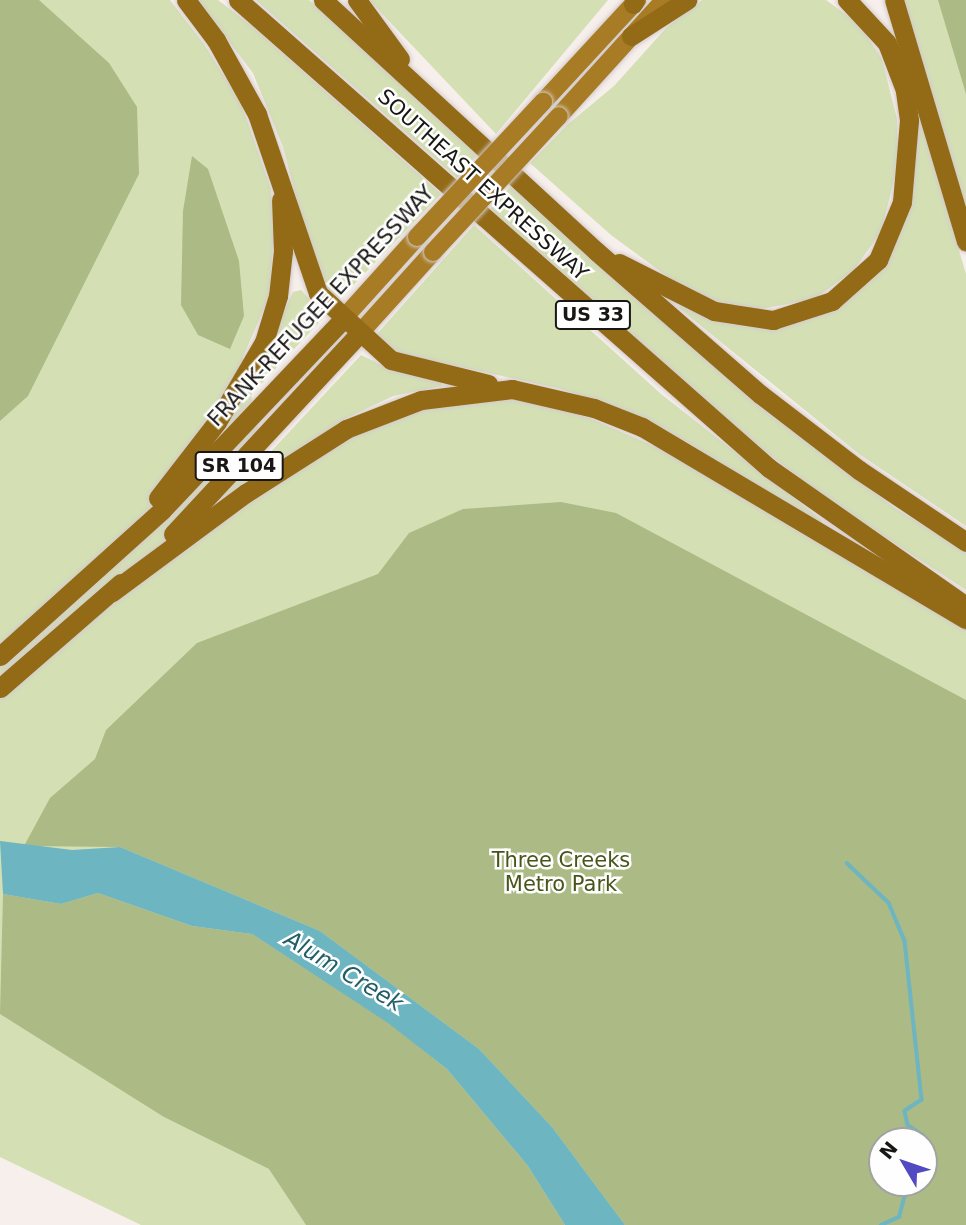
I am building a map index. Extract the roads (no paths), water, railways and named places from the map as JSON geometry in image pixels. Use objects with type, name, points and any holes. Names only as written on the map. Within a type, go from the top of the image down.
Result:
[{"type":"highway","points":[[186,0],[240,79],[278,171],[312,283],[359,334],[400,364],[594,408],[642,427],[966,619]]},
{"type":"highway","name":"SOUTHEAST EXPRESSWAY","points":[[238,0],[769,468],[966,606]]},
{"type":"highway","name":"SOUTHEAST EXPRESSWAY","points":[[323,0],[596,251],[777,408],[966,542]]},
{"type":"highway","points":[[357,0],[426,94]]},
{"type":"highway","points":[[631,36],[687,0]]},
{"type":"highway","points":[[596,251],[704,307],[751,319],[773,320],[810,312],[858,282],[878,260],[898,215],[907,176],[909,120],[905,90],[887,43],[847,0]]},
{"type":"highway","points":[[894,0],[966,242]]},
{"type":"highway","points":[[115,554],[217,422],[264,342],[278,296],[283,251],[278,171]]},
{"type":"highway","name":"FRANK-REFUGEE EXPRESSWAY","points":[[0,656],[115,554],[343,319]]},
{"type":"highway","name":"SR 104","points":[[0,688],[112,592],[215,492],[359,334]]},
{"type":"highway","points":[[112,592],[246,493],[346,429],[421,400],[512,389]]},
{"type":"main road","points":[[631,36],[664,0]]},
{"type":"main road","name":"FRANK-REFUGEE EXPRESSWAY","points":[[343,319],[635,1]]},
{"type":"main road","name":"SR 104","points":[[359,334],[631,36]]},
{"type":"water","name":"Alum Creek","points":[[0,841],[72,850],[120,847],[320,931],[479,1049],[552,1127],[625,1225],[565,1225],[528,1166],[447,1069],[388,1023],[252,934],[192,926],[98,893],[61,904],[3,894]]},
{"type":"waterway","points":[[847,863],[889,903],[905,941],[922,1100],[905,1111],[908,1125],[911,1127]]},
{"type":"waterway","points":[[881,1225],[899,1217],[904,1197]]},
{"type":"park label","name":"Three Creeks Metro Park","points":[[561,872]]}]
